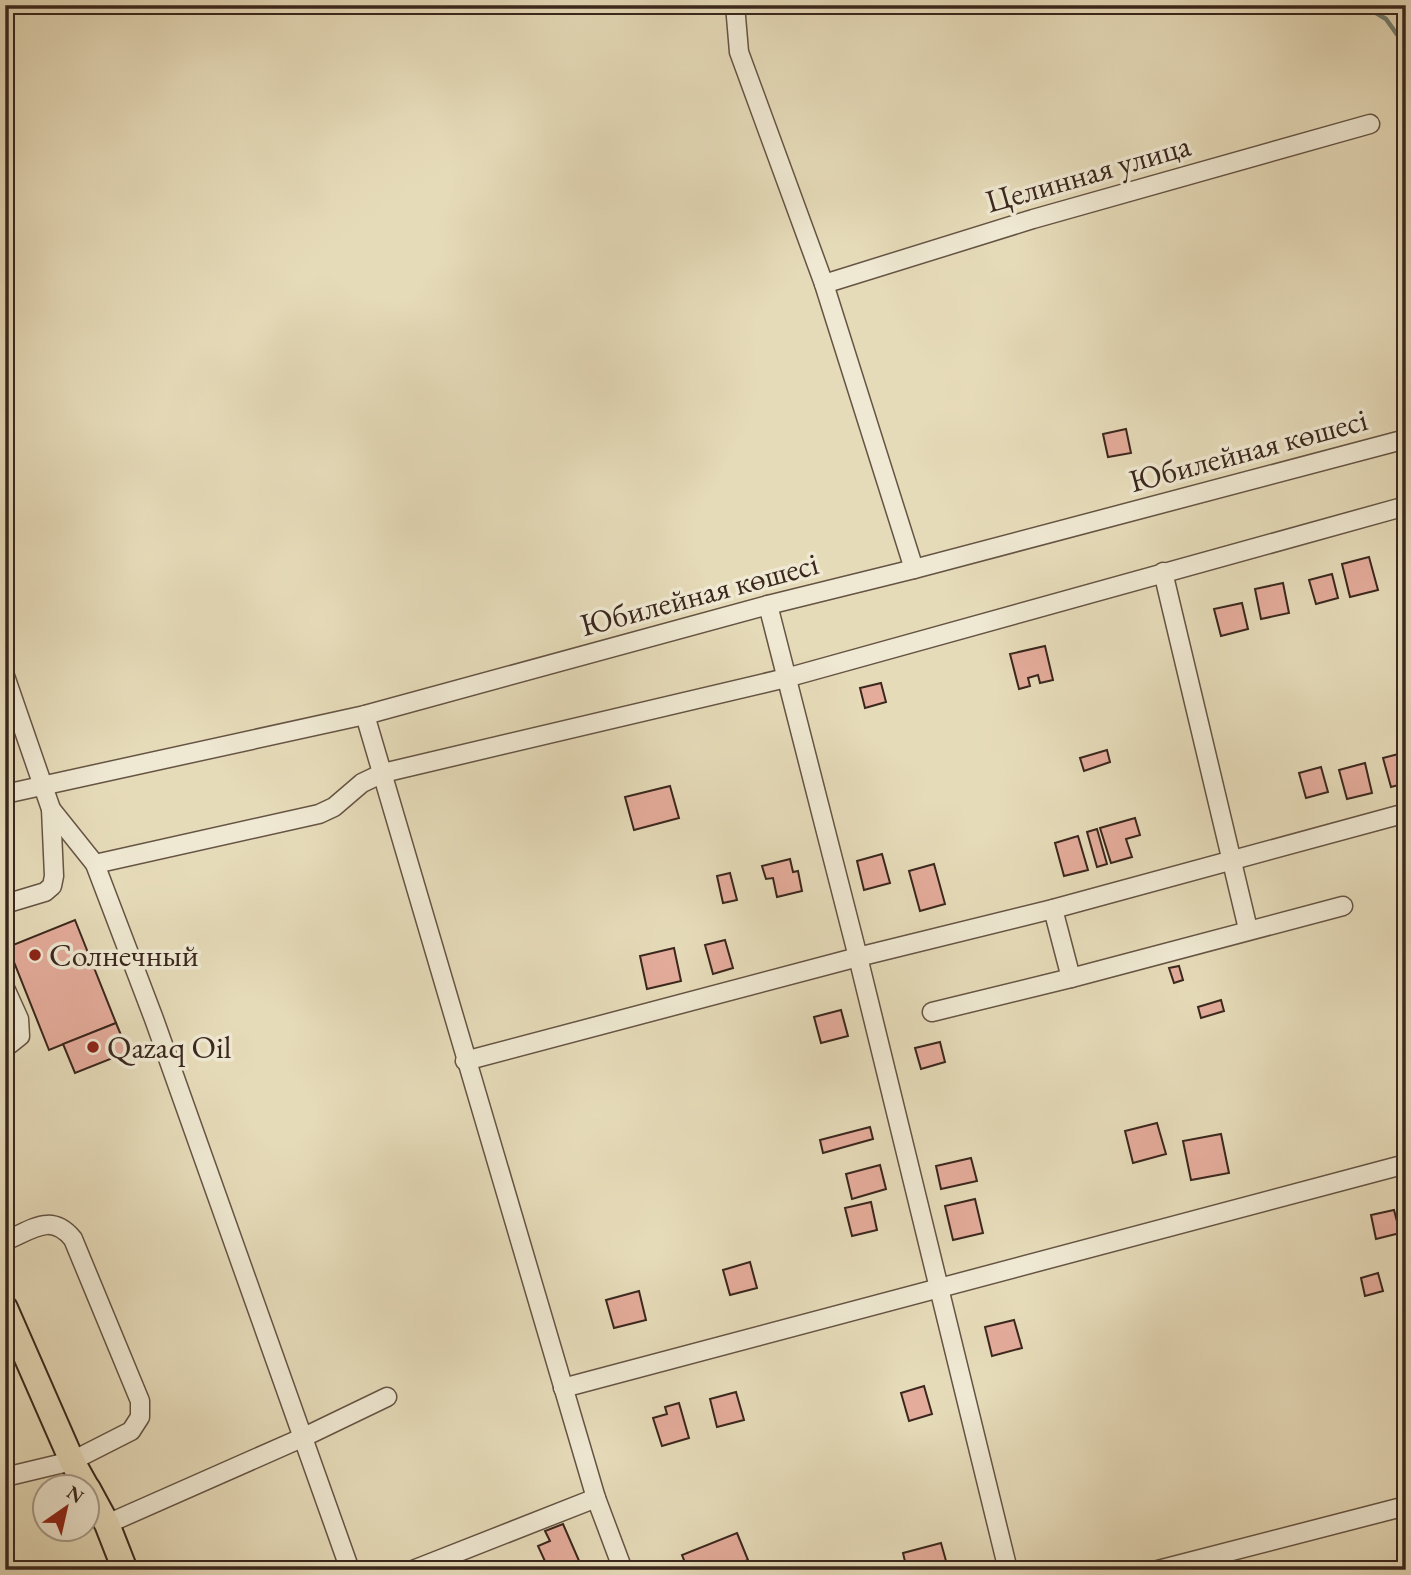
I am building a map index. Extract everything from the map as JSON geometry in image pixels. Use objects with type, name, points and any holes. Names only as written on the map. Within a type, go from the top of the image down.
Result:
[{"type":"highway","points":[[5,1308],[79,1474]]},
{"type":"highway","points":[[102,1515],[125,1570]]},
{"type":"street","points":[[734,5],[738,52],[824,284],[914,569]]},
{"type":"street","name":"Целинная улица","points":[[824,284],[1033,219],[1370,124]]},
{"type":"street","name":"Юбилейная көшесі","points":[[5,794],[365,715],[768,605],[1406,439]]},
{"type":"street","points":[[95,864],[319,814],[334,807],[362,783],[383,773],[786,678],[1406,506]]},
{"type":"street","points":[[1163,572],[1248,929]]},
{"type":"street","points":[[768,605],[858,957],[1008,1570]]},
{"type":"street","points":[[5,676],[51,809],[54,876],[52,887],[45,892],[5,904]]},
{"type":"street","points":[[365,715],[596,1499],[623,1570]]},
{"type":"street","points":[[51,809],[95,864],[154,1019],[350,1570]]},
{"type":"street","points":[[465,1061],[858,957],[1054,909],[1406,813]]},
{"type":"street","points":[[932,1012],[1343,906]]},
{"type":"street","points":[[1054,909],[1070,978]]},
{"type":"street","points":[[5,988],[19,1019],[20,1035],[5,1048]]},
{"type":"street","points":[[563,1388],[1406,1164]]},
{"type":"street","points":[[5,1241],[49,1224],[57,1224],[65,1229],[72,1239],[140,1401],[140,1417],[131,1431],[72,1461],[5,1477]]},
{"type":"street","points":[[107,1524],[304,1437],[387,1397]]},
{"type":"street","points":[[413,1570],[596,1499]]},
{"type":"street","points":[[1158,1570],[1186,1566],[1406,1506]]},
{"type":"building","points":[[1126,429],[1131,453],[1108,457],[1103,434]]},
{"type":"building","points":[[1369,557],[1378,590],[1350,597],[1342,564]]},
{"type":"building","points":[[1332,574],[1338,598],[1316,604],[1309,580]]},
{"type":"building","points":[[1283,583],[1289,613],[1261,619],[1255,589]]},
{"type":"building","points":[[1242,603],[1248,629],[1221,636],[1214,609]]},
{"type":"building","points":[[1045,646],[1053,680],[1040,683],[1038,675],[1028,678],[1030,686],[1019,689],[1010,654]]},
{"type":"building","points":[[881,683],[886,702],[865,708],[860,688]]},
{"type":"building","points":[[1107,750],[1110,762],[1084,771],[1080,758]]},
{"type":"building","points":[[1406,752],[1406,783],[1391,787],[1383,758]]},
{"type":"building","points":[[1365,763],[1372,793],[1347,799],[1339,770]]},
{"type":"building","points":[[1321,767],[1328,792],[1306,798],[1299,773]]},
{"type":"building","points":[[670,786],[679,818],[634,830],[625,797]]},
{"type":"building","points":[[1135,818],[1140,835],[1126,839],[1132,857],[1111,863],[1100,828]]},
{"type":"building","points":[[1097,829],[1107,864],[1097,867],[1087,832]]},
{"type":"building","points":[[1078,836],[1088,870],[1064,876],[1055,843]]},
{"type":"building","points":[[882,854],[890,883],[864,890],[857,861]]},
{"type":"building","points":[[790,859],[793,872],[798,871],[802,891],[777,897],[773,878],[766,879],[762,866]]},
{"type":"building","points":[[934,864],[945,904],[920,911],[909,871]]},
{"type":"building","points":[[730,873],[737,900],[723,903],[717,876]]},
{"type":"building","points":[[75,920],[116,1023],[49,1050],[8,947]]},
{"type":"building","points":[[725,940],[733,968],[713,974],[705,945]]},
{"type":"building","points":[[674,948],[681,981],[647,989],[640,956]]},
{"type":"building","points":[[1179,966],[1183,980],[1174,983],[1169,968]]},
{"type":"building","points":[[1221,1000],[1224,1011],[1201,1018],[1198,1007]]},
{"type":"building","points":[[841,1010],[848,1036],[821,1043],[814,1017]]},
{"type":"building","points":[[116,1023],[128,1052],[75,1073],[63,1044]]},
{"type":"building","points":[[940,1042],[945,1062],[921,1069],[915,1048]]},
{"type":"building","points":[[1157,1123],[1166,1154],[1133,1163],[1125,1131]]},
{"type":"building","points":[[870,1127],[873,1139],[823,1153],[820,1140]]},
{"type":"building","points":[[1221,1134],[1229,1173],[1191,1180],[1183,1141]]},
{"type":"building","points":[[971,1158],[977,1181],[941,1189],[936,1166]]},
{"type":"building","points":[[880,1165],[886,1189],[852,1199],[846,1174]]},
{"type":"building","points":[[975,1199],[983,1233],[953,1240],[945,1206]]},
{"type":"building","points":[[871,1202],[877,1230],[852,1236],[845,1208]]},
{"type":"building","points":[[1394,1210],[1400,1233],[1376,1239],[1371,1215]]},
{"type":"building","points":[[750,1262],[757,1288],[730,1295],[723,1270]]},
{"type":"building","points":[[1378,1273],[1383,1291],[1365,1296],[1361,1278]]},
{"type":"building","points":[[639,1291],[646,1320],[614,1328],[606,1300]]},
{"type":"building","points":[[1014,1320],[1022,1348],[992,1356],[985,1327]]},
{"type":"building","points":[[924,1386],[932,1414],[909,1421],[901,1393]]},
{"type":"building","points":[[736,1392],[744,1420],[717,1427],[710,1399]]},
{"type":"building","points":[[679,1403],[689,1438],[662,1446],[653,1418],[667,1414],[665,1407]]},
{"type":"building","points":[[563,1524],[580,1563],[562,1570],[549,1570],[538,1546],[550,1541],[545,1531]]},
{"type":"building","points":[[737,1533],[748,1560],[723,1570],[688,1570],[682,1555]]},
{"type":"building","points":[[941,1543],[948,1568],[907,1570],[903,1553]]},
{"type":"waterway","points":[[1363,5],[1386,19],[1406,47]]},
{"type":"place","name":"Солнечный","points":[[35,955]]},
{"type":"place","name":"Qazaq Oil","points":[[93,1047]]}]
